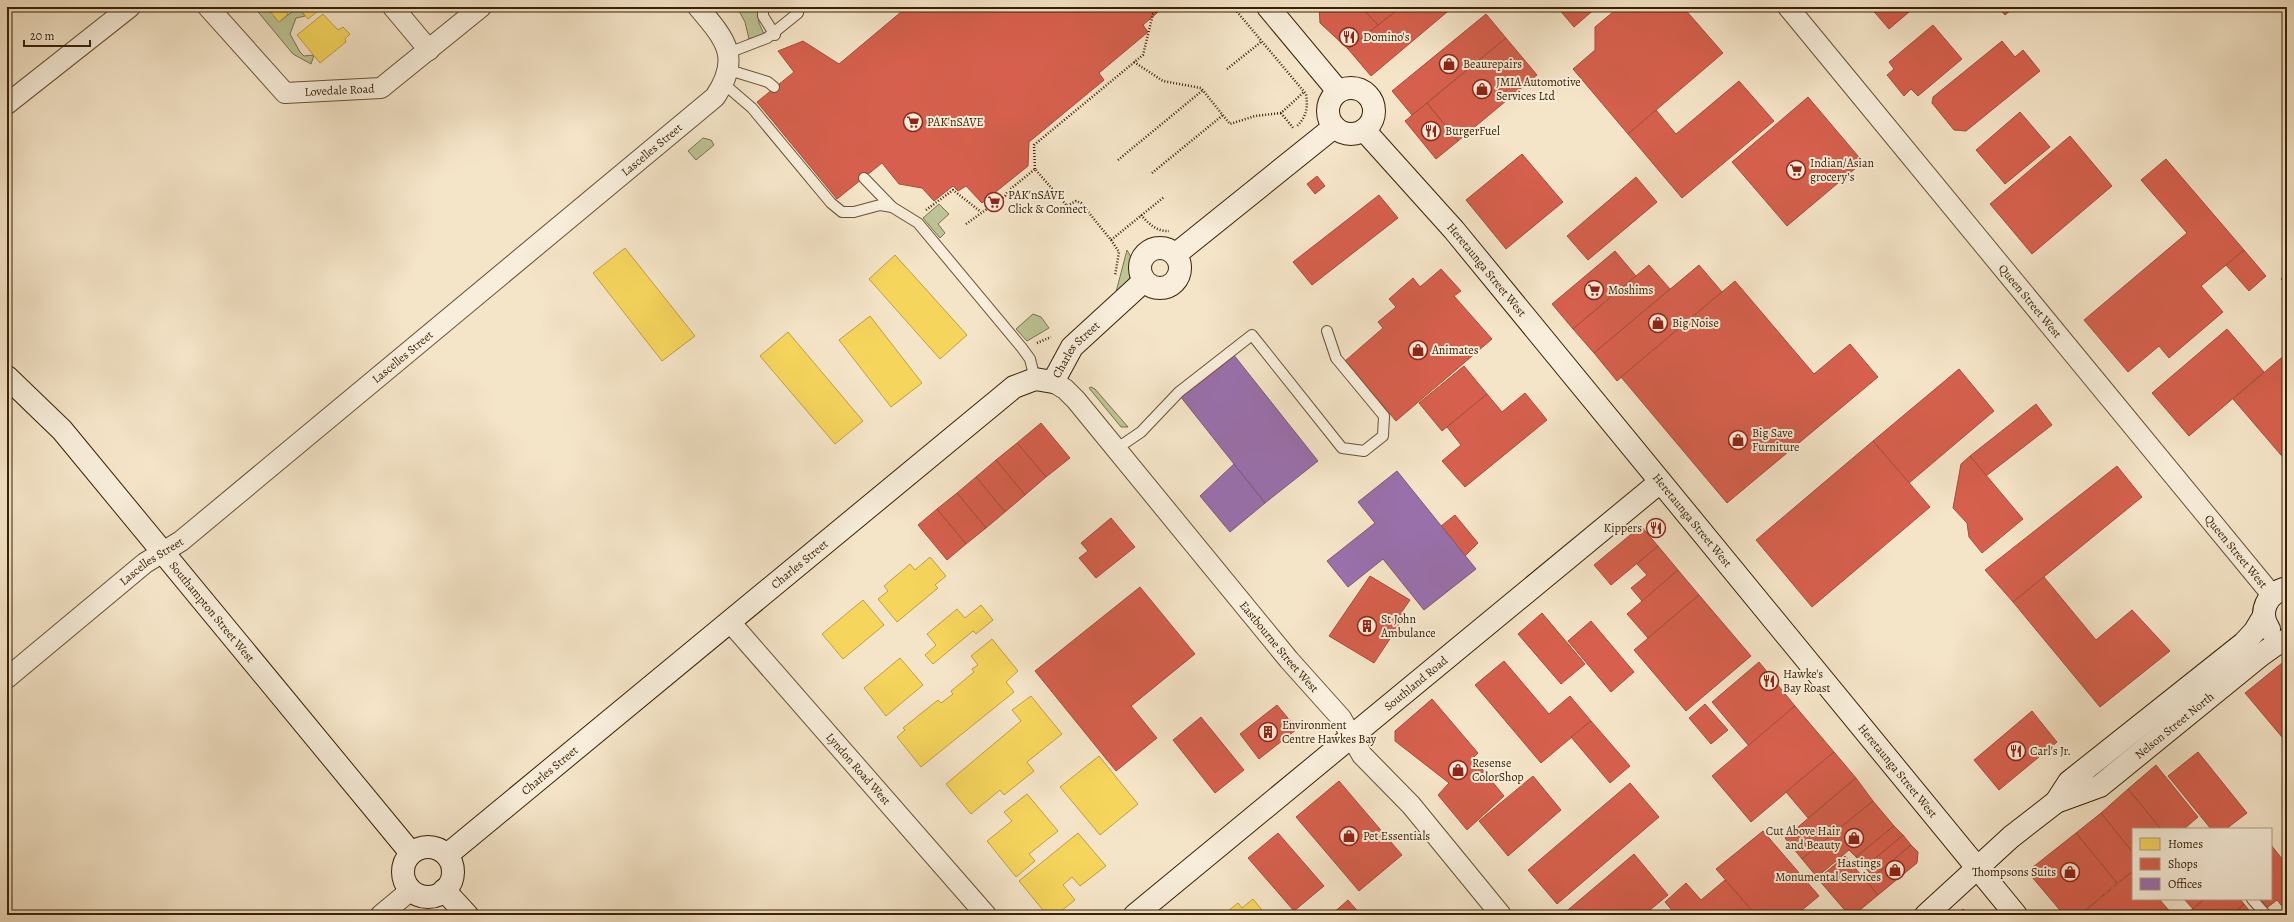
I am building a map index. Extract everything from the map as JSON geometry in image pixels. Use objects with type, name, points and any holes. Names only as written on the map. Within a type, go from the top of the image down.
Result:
[{"type":"main road","points":[[1268,7],[1338,91]]},
{"type":"main road","points":[[1347,88],[1355,88],[1368,95],[1374,109],[1373,116],[1364,130],[1351,134],[1343,133],[1334,127],[1328,115],[1327,108],[1330,101],[1338,91],[1347,88]]},
{"type":"main road","points":[[1176,254],[1334,127]]},
{"type":"main road","name":"Heretaunga Street West","points":[[1364,130],[1454,230],[2016,915]]},
{"type":"main road","points":[[1165,248],[1176,254],[1180,262],[1180,272],[1173,284],[1161,288],[1152,287],[1144,281],[1139,266],[1142,258],[1147,252],[1152,249],[1165,248]]},
{"type":"main road","name":"Charles Street","points":[[447,855],[1014,387],[1044,381],[1072,347],[1144,281]]},
{"type":"main road","name":"Southampton Street West","points":[[7,376],[62,430],[411,853]]},
{"type":"main road","name":"Southland Road","points":[[1135,915],[1660,482]]},
{"type":"main road","name":"Nelson Street North","points":[[2056,802],[2069,782],[2244,643],[2255,631],[2264,616],[2265,604],[2283,590]]},
{"type":"main road","points":[[2264,616],[2271,632],[2287,640]]},
{"type":"main road","name":"Nelson Street North","points":[[1926,915],[2011,837],[2056,802],[2100,786],[2275,644],[2287,640]]},
{"type":"main road","points":[[425,847],[433,847],[447,855],[453,869],[452,877],[444,890],[430,896],[422,896],[407,886],[403,874],[403,867],[411,853],[425,847]]},
{"type":"main road","points":[[444,890],[467,915]]},
{"type":"street","points":[[7,104],[130,7]]},
{"type":"street","name":"Lovedale Road","points":[[208,7],[285,93],[380,88],[481,7]]},
{"type":"street","points":[[393,7],[429,50]]},
{"type":"street","points":[[698,7],[718,31],[727,69]]},
{"type":"street","name":"Queen Street West","points":[[1788,7],[2283,590]]},
{"type":"street","name":"Lascelles Street","points":[[7,678],[145,563],[181,541],[694,116],[715,97],[727,69]]},
{"type":"street","name":"Eastbourne Street West","points":[[1044,381],[1065,389],[1289,660],[1341,718],[1362,755],[1411,805],[1501,915]]},
{"type":"street","name":"Lyndon Road West","points":[[730,622],[986,915]]},
{"type":"street","points":[[382,915],[411,890]]},
{"type":"lane","points":[[763,7],[763,16],[774,34]]},
{"type":"lane","points":[[727,69],[774,34],[798,13]]},
{"type":"lane","points":[[727,69],[768,82],[774,87]]},
{"type":"lane","points":[[727,69],[752,108],[831,203],[842,212],[854,212],[880,205],[892,206]]},
{"type":"lane","points":[[864,178],[892,206],[913,220],[1022,348],[1044,381]]},
{"type":"lane","points":[[1116,449],[1141,432],[1179,392],[1252,335],[1342,448],[1364,451],[1384,436],[1384,416],[1336,358],[1327,331]]},
{"type":"lane","points":[[2253,900],[2266,915]]},
{"type":"path","points":[[1160,7],[1153,14],[1143,55],[1034,145],[1035,169],[1067,206],[1076,201],[1081,203],[1111,240],[1164,197]]},
{"type":"path","points":[[1233,7],[1304,92],[1308,104],[1304,119],[1293,130],[1281,113]]},
{"type":"path","points":[[1227,69],[1261,42]]},
{"type":"path","points":[[1134,62],[1163,81],[1201,88],[1230,124],[1255,116],[1281,113],[1304,92]]},
{"type":"path","points":[[1118,160],[1204,90]]},
{"type":"path","points":[[1152,173],[1223,115]]},
{"type":"path","points":[[966,224],[1005,196],[1008,191],[1035,169]]},
{"type":"path","points":[[913,220],[953,190],[981,212]]},
{"type":"path","points":[[1141,215],[1157,228],[1165,232],[1172,231]]},
{"type":"green space","points":[[254,7],[270,7],[268,9],[279,22],[298,7],[305,16],[296,18],[290,34],[300,52],[304,56],[314,55],[311,64],[293,54]]},
{"type":"green space","points":[[740,7],[757,7],[759,23],[764,34],[749,39],[745,22],[738,9]]},
{"type":"green space","points":[[703,138],[711,140],[714,145],[696,160],[688,151]]},
{"type":"green space","points":[[939,204],[949,214],[938,224],[945,233],[940,238],[923,218]]},
{"type":"green space","points":[[1127,250],[1133,263],[1132,273],[1130,278],[1116,292]]},
{"type":"green space","points":[[1033,314],[1041,317],[1049,328],[1027,341],[1016,329]]},
{"type":"green space","points":[[1091,387],[1095,389],[1128,427],[1121,427],[1089,388]]},
{"type":"building: Homes","points":[[270,7],[282,7],[288,14],[279,22],[268,9]]},
{"type":"building: Homes","points":[[298,7],[323,7],[308,19]]},
{"type":"building: Homes","points":[[323,14],[338,30],[343,27],[350,34],[345,39],[346,42],[320,63],[297,35]]},
{"type":"building: Homes","points":[[625,248],[695,336],[662,361],[593,273]]},
{"type":"building: Homes","points":[[895,255],[967,335],[940,359],[869,279]]},
{"type":"building: Homes","points":[[870,316],[922,383],[891,407],[839,340]]},
{"type":"building: Homes","points":[[788,332],[863,421],[835,444],[760,356]]},
{"type":"building: Homes","points":[[930,557],[946,576],[935,585],[938,588],[897,622],[878,599],[888,591],[884,586],[910,564],[915,570]]},
{"type":"building: Homes","points":[[863,600],[884,625],[843,659],[822,634]]},
{"type":"building: Homes","points":[[981,605],[993,620],[976,634],[973,631],[933,664],[925,655],[936,645],[927,634],[957,609],[965,618]]},
{"type":"building: Homes","points":[[992,639],[1018,671],[1006,682],[1014,692],[921,767],[897,737],[905,730],[903,728],[938,700],[941,703],[953,694],[951,691],[974,672],[972,669],[978,665],[971,656]]},
{"type":"building: Homes","points":[[900,658],[923,685],[886,716],[864,688]]},
{"type":"building: Homes","points":[[1031,696],[1062,734],[1027,762],[1034,771],[1004,795],[1000,790],[971,814],[946,784],[1021,721],[1012,710]]},
{"type":"building: Homes","points":[[1099,756],[1138,804],[1100,835],[1060,787]]},
{"type":"building: Homes","points":[[1027,794],[1058,831],[1029,854],[1035,861],[1016,877],[987,841],[1012,821],[1004,812]]},
{"type":"building: Homes","points":[[1078,833],[1106,866],[1080,886],[1072,877],[1063,885],[1075,900],[1056,915],[1047,915],[1019,881]]},
{"type":"building: Homes","points":[[1253,899],[1266,915],[1223,915],[1238,903],[1242,908]]},
{"type":"building: Shops","name":"PAK'nSAVE","points":[[907,7],[1164,7],[1143,25],[1148,32],[1099,73],[1104,80],[1029,142],[1028,166],[982,203],[966,186],[958,191],[953,186],[934,201],[922,188],[899,184],[882,163],[837,199],[757,102],[794,72],[778,51],[803,41],[839,64]]},
{"type":"building: Shops","name":"Domino's","points":[[1319,7],[1361,7],[1378,25],[1348,49],[1320,23]]},
{"type":"building: Shops","points":[[1361,7],[1401,7],[1378,25]]},
{"type":"building: Shops","points":[[1401,7],[1453,7],[1371,76],[1348,49]]},
{"type":"building: Shops","points":[[1557,7],[1597,7],[1574,27]]},
{"type":"building: Shops","points":[[1619,7],[1683,7],[1723,53],[1628,134],[1573,69],[1595,50],[1595,27]]},
{"type":"building: Shops","points":[[1870,7],[1915,7],[1889,29]]},
{"type":"building: Shops","points":[[1998,7],[2015,7],[2005,15]]},
{"type":"building: Shops","name":"Beaurepairs","points":[[1486,14],[1506,38],[1412,115],[1392,91]]},
{"type":"building: Shops","points":[[1933,25],[1962,59],[1918,96],[1911,89],[1904,96],[1887,75],[1894,69],[1889,62]]},
{"type":"building: Shops","name":"JMIA Automotive Services Ltd","points":[[1506,38],[1537,75],[1458,141],[1427,103]]},
{"type":"building: Shops","points":[[2002,41],[2015,57],[2023,50],[2040,71],[1966,131],[1954,130],[1932,103],[1933,97]]},
{"type":"building: Shops","points":[[1739,81],[1774,121],[1682,198],[1628,134],[1656,110],[1676,134]]},
{"type":"building: Shops","points":[[1808,97],[1863,162],[1787,226],[1732,162]]},
{"type":"building: Shops","name":"BurgerFuel","points":[[1427,103],[1458,141],[1436,159],[1405,121]]},
{"type":"building: Shops","points":[[2020,112],[2050,147],[2005,184],[1976,150]]},
{"type":"building: Shops","points":[[2070,136],[2112,186],[2032,254],[1990,204]]},
{"type":"building: Shops","points":[[1522,154],[1563,202],[1506,249],[1466,200]]},
{"type":"building: Shops","points":[[2166,159],[2244,250],[2201,286],[2223,312],[2169,358],[2159,346],[2128,372],[2084,320],[2187,233],[2141,180]]},
{"type":"building: Shops","points":[[1317,176],[1325,186],[1315,194],[1307,184]]},
{"type":"building: Shops","points":[[1636,177],[1657,202],[1588,260],[1567,236]]},
{"type":"building: Shops","points":[[1379,195],[1398,218],[1312,285],[1293,262]]},
{"type":"building: Shops","points":[[2244,250],[2266,276],[2249,291],[2226,265]]},
{"type":"building: Shops","name":"Moshims","points":[[1615,251],[1636,276],[1573,329],[1552,304]]},
{"type":"building: Shops","points":[[1649,265],[1670,289],[1594,353],[1573,329]]},
{"type":"building: Shops","name":"Big Noise","points":[[1699,265],[1722,292],[1617,381],[1594,353]]},
{"type":"building: Shops","name":"Animates","points":[[1441,269],[1461,291],[1454,296],[1492,339],[1396,421],[1345,361],[1383,328],[1378,322],[1396,307],[1389,299],[1413,278],[1420,287]]},
{"type":"building: Shops","points":[[2287,274],[2287,286],[2281,279]]},
{"type":"building: Shops","name":"Big Save Furniture","points":[[1735,281],[1814,374],[1850,344],[1878,377],[1727,503],[1621,377]]},
{"type":"building: Shops","points":[[2227,329],[2264,372],[2189,436],[2152,393]]},
{"type":"building: Shops","points":[[2287,353],[2287,462],[2233,399]]},
{"type":"building: Shops","points":[[1464,366],[1487,394],[1442,431],[1419,403]]},
{"type":"building: Shops","points":[[1959,369],[1994,411],[1909,483],[1873,441]]},
{"type":"building: Shops","points":[[1525,393],[1547,420],[1465,487],[1442,461],[1461,445],[1447,427],[1487,394],[1502,412]]},
{"type":"building: Shops","points":[[2036,404],[2052,425],[1986,476],[1970,456]]},
{"type":"building: Shops","points":[[1041,423],[1070,458],[1046,477],[1017,443]]},
{"type":"building: Shops","points":[[1873,441],[1930,507],[1812,607],[1756,540]]},
{"type":"building: Shops","points":[[1017,443],[1046,477],[1025,495],[996,460]]},
{"type":"building: Shops","points":[[1970,456],[2023,519],[1982,553],[1969,537],[1967,523],[1953,508],[1961,464]]},
{"type":"building: Shops","points":[[996,460],[1025,495],[1005,512],[976,477]]},
{"type":"building: Shops","points":[[2117,466],[2142,497],[2013,602],[1985,570]]},
{"type":"building: Shops","points":[[976,477],[1005,512],[986,528],[957,493]]},
{"type":"building: Shops","points":[[957,493],[986,528],[966,544],[937,509]]},
{"type":"building: Shops","points":[[937,509],[966,544],[947,560],[918,525]]},
{"type":"building: Shops","points":[[1455,515],[1478,543],[1465,556],[1441,526]]},
{"type":"building: Shops","points":[[1111,518],[1135,547],[1096,578],[1079,558],[1088,551],[1081,543]]},
{"type":"building: Shops","points":[[1641,526],[1658,546],[1611,585],[1594,565]]},
{"type":"building: Shops","points":[[1658,546],[1678,570],[1642,601],[1631,588],[1647,575],[1637,564]]},
{"type":"building: Shops","points":[[1678,570],[1699,595],[1648,638],[1627,614]]},
{"type":"building: Shops","name":"St John Ambulance","points":[[1370,576],[1410,600],[1401,613],[1405,616],[1374,663],[1329,636]]},
{"type":"building: Shops","points":[[2044,577],[2096,640],[2132,610],[2170,651],[2100,707],[2013,602]]},
{"type":"building: Shops","points":[[1140,587],[1195,654],[1131,706],[1157,738],[1116,771],[1035,671]]},
{"type":"building: Shops","points":[[1699,595],[1751,656],[1686,711],[1634,650]]},
{"type":"building: Shops","points":[[1542,613],[1585,664],[1561,684],[1518,634]]},
{"type":"building: Shops","points":[[1591,621],[1634,672],[1611,692],[1568,641]]},
{"type":"building: Shops","points":[[2287,659],[2287,743],[2245,693]]},
{"type":"building: Shops","points":[[1504,661],[1549,714],[1570,696],[1591,721],[1541,763],[1475,685]]},
{"type":"building: Shops","points":[[1759,662],[1795,706],[1749,746],[1712,702]]},
{"type":"building: Shops","name":"Resense ColorShop","points":[[1432,699],[1478,753],[1473,758],[1504,796],[1467,830],[1438,795],[1449,783],[1395,741],[1395,731]]},
{"type":"building: Shops","points":[[1705,704],[1728,730],[1711,744],[1689,718]]},
{"type":"building: Shops","name":"Environment Centre Hawkes Bay","points":[[1277,705],[1297,729],[1259,759],[1240,734]]},
{"type":"building: Shops","points":[[1795,706],[1834,752],[1751,822],[1712,776]]},
{"type":"building: Shops","name":"Carl's Jr.","points":[[2032,711],[2057,742],[1999,790],[1974,760]]},
{"type":"building: Shops","points":[[1201,717],[1244,770],[1215,793],[1173,740]]},
{"type":"building: Shops","points":[[1591,721],[1630,766],[1610,783],[1571,737]]},
{"type":"building: Shops","points":[[1834,752],[1856,778],[1808,818],[1786,792]]},
{"type":"building: Shops","points":[[2198,752],[2247,813],[2227,828],[2210,828],[2168,776]]},
{"type":"building: Shops","points":[[2156,765],[2198,817],[2185,828],[2160,828],[2128,789]]},
{"type":"building: Shops","points":[[1533,776],[1561,810],[1508,856],[1479,821]]},
{"type":"building: Shops","points":[[1856,778],[1873,801],[1802,859],[1785,838]]},
{"type":"building: Shops","name":"Pet Essentials","points":[[1339,781],[1402,855],[1359,891],[1296,817]]},
{"type":"building: Shops","points":[[1630,783],[1659,817],[1557,904],[1528,870]]},
{"type":"building: Shops","points":[[2128,789],[2160,828],[2132,828],[2132,852],[2101,813]]},
{"type":"building: Shops","name":"Cut Above Hair and Beauty","points":[[1873,801],[1894,826],[1856,857],[1849,850],[1817,877],[1802,859]]},
{"type":"building: Shops","points":[[2101,813],[2132,852],[2132,872],[2117,883],[2076,833]]},
{"type":"building: Shops","points":[[1894,826],[1903,835],[1865,867],[1856,857]]},
{"type":"building: Shops","points":[[1763,831],[1819,896],[1796,915],[1756,915],[1716,869]]},
{"type":"building: Shops","points":[[1278,833],[1324,886],[1294,911],[1248,858]]},
{"type":"building: Shops","name":"Thompsons Suits","points":[[2076,833],[2117,883],[2080,915],[2064,915],[2032,877],[2033,867]]},
{"type":"building: Shops","points":[[1903,835],[1911,845],[1873,877],[1865,867]]},
{"type":"building: Shops","name":"Hastings Monumental Services","points":[[1911,845],[1918,852],[1917,863],[1878,895],[1867,882]]},
{"type":"building: Shops","points":[[2272,846],[2287,865],[2286,911],[2277,900],[2264,910],[2257,900],[2272,900]]},
{"type":"building: Shops","points":[[1634,854],[1668,895],[1644,915],[1562,915]]},
{"type":"building: Shops","points":[[1845,856],[1878,895],[1854,915],[1849,915],[1818,879]]},
{"type":"building: Shops","points":[[2132,872],[2132,900],[2160,900],[2173,915],[2080,915]]},
{"type":"building: Shops","points":[[1725,880],[1756,915],[1676,915],[1665,902],[1686,883],[1701,900]]},
{"type":"building: Shops","points":[[1348,900],[1361,915],[1331,915]]},
{"type":"building: Shops","points":[[2185,900],[2204,900],[2193,909]]},
{"type":"building: Shops","points":[[2204,900],[2241,900],[2244,904],[2232,915],[2185,915]]},
{"type":"building: Shops","points":[[2244,904],[2253,915],[2232,915]]},
{"type":"building: Shops","points":[[1963,909],[1969,915],[1956,915]]},
{"type":"building: Offices","points":[[1233,354],[1318,461],[1265,503],[1180,396]]},
{"type":"building: Offices","points":[[1234,464],[1265,503],[1230,532],[1200,496]]},
{"type":"building: Offices","points":[[1397,471],[1476,569],[1424,610],[1383,559],[1348,587],[1327,561],[1375,523],[1358,502]]},
{"type":"place","name":"Domino's","points":[[1349,37]]},
{"type":"place","name":"Beaurepairs","points":[[1449,64]]},
{"type":"place","name":"JMIA Automotive Services Ltd","points":[[1482,89]]},
{"type":"place","name":"PAK'nSAVE","points":[[913,122]]},
{"type":"place","name":"BurgerFuel","points":[[1431,131]]},
{"type":"place","name":"Indian/Asian grocery’s","points":[[1796,170]]},
{"type":"place","name":"PAK'nSAVE Click & Connect","points":[[994,202]]},
{"type":"place","name":"Moshims","points":[[1594,290]]},
{"type":"place","name":"Big Noise","points":[[1658,323]]},
{"type":"place","name":"Animates","points":[[1418,350]]},
{"type":"place","name":"Big Save Furniture","points":[[1738,440]]},
{"type":"place","name":"Kippers","points":[[1656,528]]},
{"type":"place","name":"St John Ambulance","points":[[1367,626]]},
{"type":"place","name":"Hawke's Bay Roast","points":[[1769,681]]},
{"type":"place","name":"Environment Centre Hawkes Bay","points":[[1268,732]]},
{"type":"place","name":"Carl's Jr.","points":[[2016,751]]},
{"type":"place","name":"Resense ColorShop","points":[[1458,770]]},
{"type":"place","name":"Pet Essentials","points":[[1349,836]]},
{"type":"place","name":"Cut Above Hair and Beauty","points":[[1854,838]]},
{"type":"place","name":"Hastings Monumental Services","points":[[1895,870]]},
{"type":"place","name":"Thompsons Suits","points":[[2070,872]]}]
